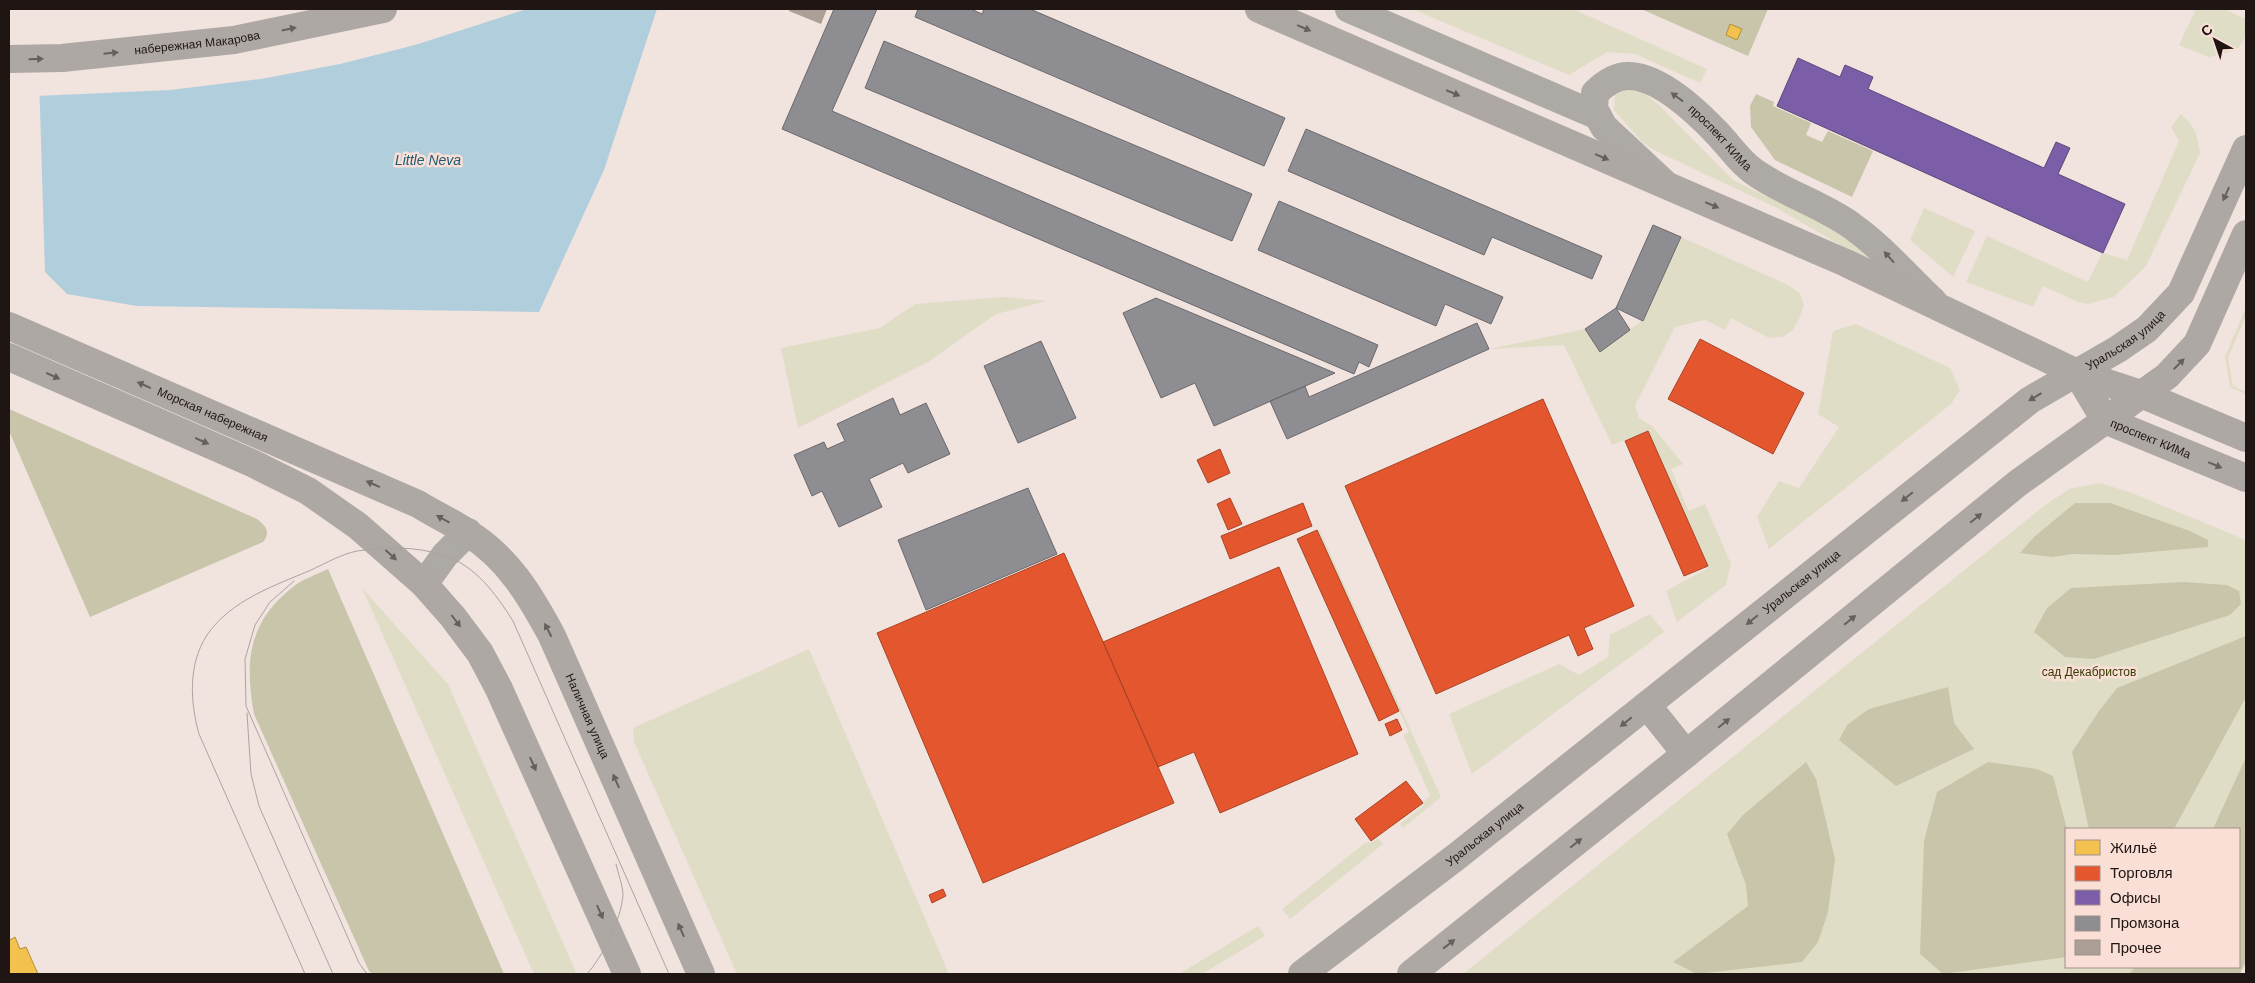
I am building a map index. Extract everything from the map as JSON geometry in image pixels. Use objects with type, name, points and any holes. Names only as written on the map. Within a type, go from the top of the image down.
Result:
[{"type":"main road","name":"набережная Макарова","points":[[9,59],[62,58],[234,40],[383,9]]},
{"type":"main road","name":"проспект КИМа","points":[[1259,9],[1936,304],[2077,373],[2141,394],[2246,438]]},
{"type":"main road","name":"Уральская улица","points":[[1302,974],[1456,857],[2030,400],[2118,349],[2147,329],[2181,292],[2246,149]]},
{"type":"main road","points":[[1411,974],[1686,754],[2018,483],[2167,376],[2194,350],[2246,234]]},
{"type":"main road","name":"Морская набережная","points":[[9,326],[418,504]]},
{"type":"main road","points":[[9,357],[254,464],[308,492],[358,526],[424,584],[453,617],[480,653],[500,689],[627,974]]},
{"type":"main road","name":"проспект КИМа","points":[[2077,373],[2105,420],[2246,478]]},
{"type":"main road","name":"Наличная улица","points":[[418,504],[468,532],[490,548],[531,596],[552,636],[701,974]]},
{"type":"main road","points":[[1647,705],[1686,754]]},
{"type":"street","points":[[1349,9],[1598,116]]},
{"type":"street","name":"проспект КИМа","points":[[1668,186],[1610,133],[1598,116],[1594,109],[1595,93],[1607,82],[1628,76],[1663,88],[1681,99],[1716,131],[1752,170],[1851,225],[1880,248],[1909,280],[1936,304]]},
{"type":"street","points":[[424,584],[444,555],[468,532]]},
{"type":"green space","points":[[1412,9],[1573,9],[1707,69],[1700,83],[1635,54],[1607,52],[1569,75]]},
{"type":"green space","points":[[2196,9],[2224,9],[2246,19],[2246,36],[2237,50],[2209,57],[2179,45]]},
{"type":"green space","points":[[1622,88],[1644,93],[1658,104],[1733,180],[1840,232],[1877,261],[1874,265],[1777,208],[1658,152],[1643,143],[1614,110],[1615,94]]},
{"type":"green space","points":[[2181,114],[2195,131],[2200,153],[2146,266],[2114,297],[2088,304],[2078,302],[2043,286],[2033,307],[1966,282],[1987,236],[2088,282],[2102,253],[2127,260],[2179,141],[2171,127]]},
{"type":"green space","points":[[1924,208],[1975,231],[1953,277],[1910,240]]},
{"type":"green space","points":[[1681,237],[1786,284],[1800,293],[1804,306],[1793,330],[1783,337],[1769,338],[1731,318],[1725,330],[1705,320],[1675,327],[1635,406],[1639,418],[1653,427],[1683,464],[1671,469],[1689,511],[1705,504],[1731,564],[1726,585],[1677,622],[1666,591],[1708,568],[1648,431],[1612,445],[1564,345],[1489,349],[1585,329],[1601,351],[1643,320]]},
{"type":"green space","points":[[1005,297],[1047,301],[996,314],[928,362],[798,428],[781,348],[880,328],[915,304]]},
{"type":"green space","points":[[2246,307],[2246,316],[2228,358],[2233,386],[2246,392],[2246,394],[2230,387],[2225,357]]},
{"type":"green space","points":[[1856,324],[1950,368],[1960,390],[1951,404],[1769,549],[1757,517],[1779,481],[1799,488],[1839,427],[1818,414],[1833,331]]},
{"type":"green space","name":"сад Декабристов","points":[[2100,483],[2132,493],[2246,540],[2246,961],[2240,974],[1463,974],[2044,506],[2069,489]]},
{"type":"green space","points":[[1319,529],[1441,797],[1403,828],[1400,824],[1424,805],[1423,803],[1430,795],[1403,735],[1409,732],[1317,530]]},
{"type":"green space","points":[[362,588],[448,684],[576,972],[574,974],[534,974]]},
{"type":"green space","points":[[1650,614],[1664,632],[1472,774],[1449,714],[1559,664],[1579,675],[1608,657],[1610,635]]},
{"type":"green space","points":[[809,649],[949,974],[737,974],[634,742],[633,728]]},
{"type":"green space","points":[[1378,838],[1383,844],[1290,919],[1282,909],[1365,843],[1373,842]]},
{"type":"green space","points":[[1258,926],[1265,936],[1202,974],[1179,974]]},
{"type":"shaded area","points":[[1641,9],[1768,9],[1748,56]]},
{"type":"shaded area","points":[[1756,94],[1774,102],[1773,106],[1811,123],[1806,135],[1822,142],[1828,131],[1873,151],[1852,197],[1775,160],[1751,127],[1750,106]]},
{"type":"shaded area","points":[[9,409],[257,519],[263,524],[267,535],[263,542],[90,617],[9,431]]},
{"type":"shaded area","points":[[2075,503],[2110,503],[2190,531],[2208,540],[2208,547],[2115,555],[2073,554],[2052,557],[2020,553],[2034,537]]},
{"type":"shaded area","points":[[328,569],[504,974],[373,974],[369,971],[254,714],[251,694],[251,658],[260,626],[269,611],[281,597],[297,584]]},
{"type":"shaded area","points":[[2184,582],[2227,585],[2239,591],[2241,604],[2230,615],[2094,659],[2065,657],[2034,632],[2047,608],[2071,588]]},
{"type":"shaded area","points":[[2246,636],[2246,697],[2175,828],[2089,828],[2072,752],[2117,688]]},
{"type":"shaded area","points":[[1948,687],[1954,723],[1974,749],[1896,786],[1839,740],[1847,725],[1869,709]]},
{"type":"shaded area","points":[[2246,757],[2246,961],[2240,974],[2129,974],[2134,968],[2240,968],[2240,828],[2213,828]]},
{"type":"shaded area","points":[[1806,762],[1816,779],[1835,859],[1828,912],[1818,942],[1802,962],[1697,974],[1673,962],[1748,906],[1746,885],[1727,834],[1743,815]]},
{"type":"shaded area","points":[[1988,762],[2037,769],[2053,776],[2067,828],[2065,828],[2065,957],[1943,974],[1920,954],[1924,841],[1937,792]]},
{"type":"water","name":"Little Neva","points":[[37,9],[657,9],[604,170],[539,312],[137,306],[67,294],[45,272]]},
{"type":"pier","points":[[35,9],[527,9],[415,45],[340,64],[261,79],[170,90],[37,96]]},
{"type":"building: Жильё","points":[[1730,24],[1742,29],[1737,40],[1726,35]]},
{"type":"building: Жильё","points":[[15,937],[20,949],[26,947],[38,974],[9,974],[9,938],[10,940]]},
{"type":"building: Торговля","points":[[1700,339],[1804,393],[1773,454],[1668,399]]},
{"type":"building: Торговля","points":[[1543,399],[1634,606],[1584,628],[1593,649],[1578,656],[1569,635],[1436,694],[1345,486]]},
{"type":"building: Торговля","points":[[1648,431],[1708,566],[1684,576],[1625,441]]},
{"type":"building: Торговля","points":[[1220,449],[1230,473],[1208,483],[1197,460]]},
{"type":"building: Торговля","points":[[1230,498],[1242,524],[1228,530],[1217,504]]},
{"type":"building: Торговля","points":[[1303,503],[1312,526],[1230,559],[1221,536]]},
{"type":"building: Торговля","points":[[1317,530],[1399,711],[1379,721],[1297,539]]},
{"type":"building: Торговля","points":[[1064,553],[1174,803],[983,883],[877,633]]},
{"type":"building: Торговля","points":[[1279,567],[1358,754],[1220,813],[1194,752],[1158,767],[1103,642]]},
{"type":"building: Торговля","points":[[1397,719],[1402,730],[1390,736],[1385,724]]},
{"type":"building: Торговля","points":[[1406,781],[1423,803],[1371,841],[1355,819]]},
{"type":"building: Торговля","points":[[943,889],[946,896],[932,903],[929,895]]},
{"type":"building: Офисы","points":[[1798,58],[1840,77],[1845,65],[1873,77],[1868,89],[2044,168],[2056,142],[2070,148],[2058,174],[2125,204],[2103,253],[1777,106]]},
{"type":"building: Промзона","points":[[834,9],[877,9],[832,111],[1378,345],[1369,367],[1359,362],[1354,374],[782,129]]},
{"type":"building: Промзона","points":[[918,9],[971,9],[982,14],[984,9],[1030,9],[1285,118],[1264,166],[915,17]]},
{"type":"building: Промзона","points":[[884,41],[1252,194],[1232,241],[865,88]]},
{"type":"building: Промзона","points":[[1306,129],[1602,256],[1592,279],[1492,237],[1484,255],[1288,171]]},
{"type":"building: Промзона","points":[[1279,201],[1503,297],[1491,324],[1445,304],[1436,326],[1258,250]]},
{"type":"building: Промзона","points":[[1653,225],[1681,237],[1643,321],[1616,308]]},
{"type":"building: Промзона","points":[[1156,298],[1335,373],[1214,426],[1195,383],[1161,398],[1123,313]]},
{"type":"building: Промзона","points":[[1616,308],[1630,330],[1600,352],[1585,329]]},
{"type":"building: Промзона","points":[[1477,323],[1489,349],[1287,439],[1270,401],[1305,386],[1309,397]]},
{"type":"building: Промзона","points":[[1041,341],[1076,418],[1018,443],[984,366]]},
{"type":"building: Промзона","points":[[893,398],[900,415],[926,403],[950,454],[908,473],[903,463],[869,479],[882,507],[839,527],[822,491],[812,496],[794,455],[824,442],[827,449],[845,441],[837,424]]},
{"type":"building: Промзона","points":[[1028,488],[1057,554],[926,610],[898,540]]},
{"type":"building: Прочее","points":[[790,9],[827,9],[821,24],[789,11]]},
{"type":"tram line","points":[[305,974],[199,734],[194,709],[192,683],[196,658],[207,635],[217,623],[228,612],[254,595],[351,552],[400,548],[422,550],[443,555],[465,566],[475,573],[492,591],[513,621],[669,974]]},
{"type":"tram line","points":[[294,581],[270,602],[255,625],[245,659],[246,706],[359,963],[367,974]]},
{"type":"tram line","points":[[247,713],[251,774],[259,806],[333,974]]},
{"type":"tram line","points":[[587,974],[605,948],[622,905],[623,895],[616,864]]}]
